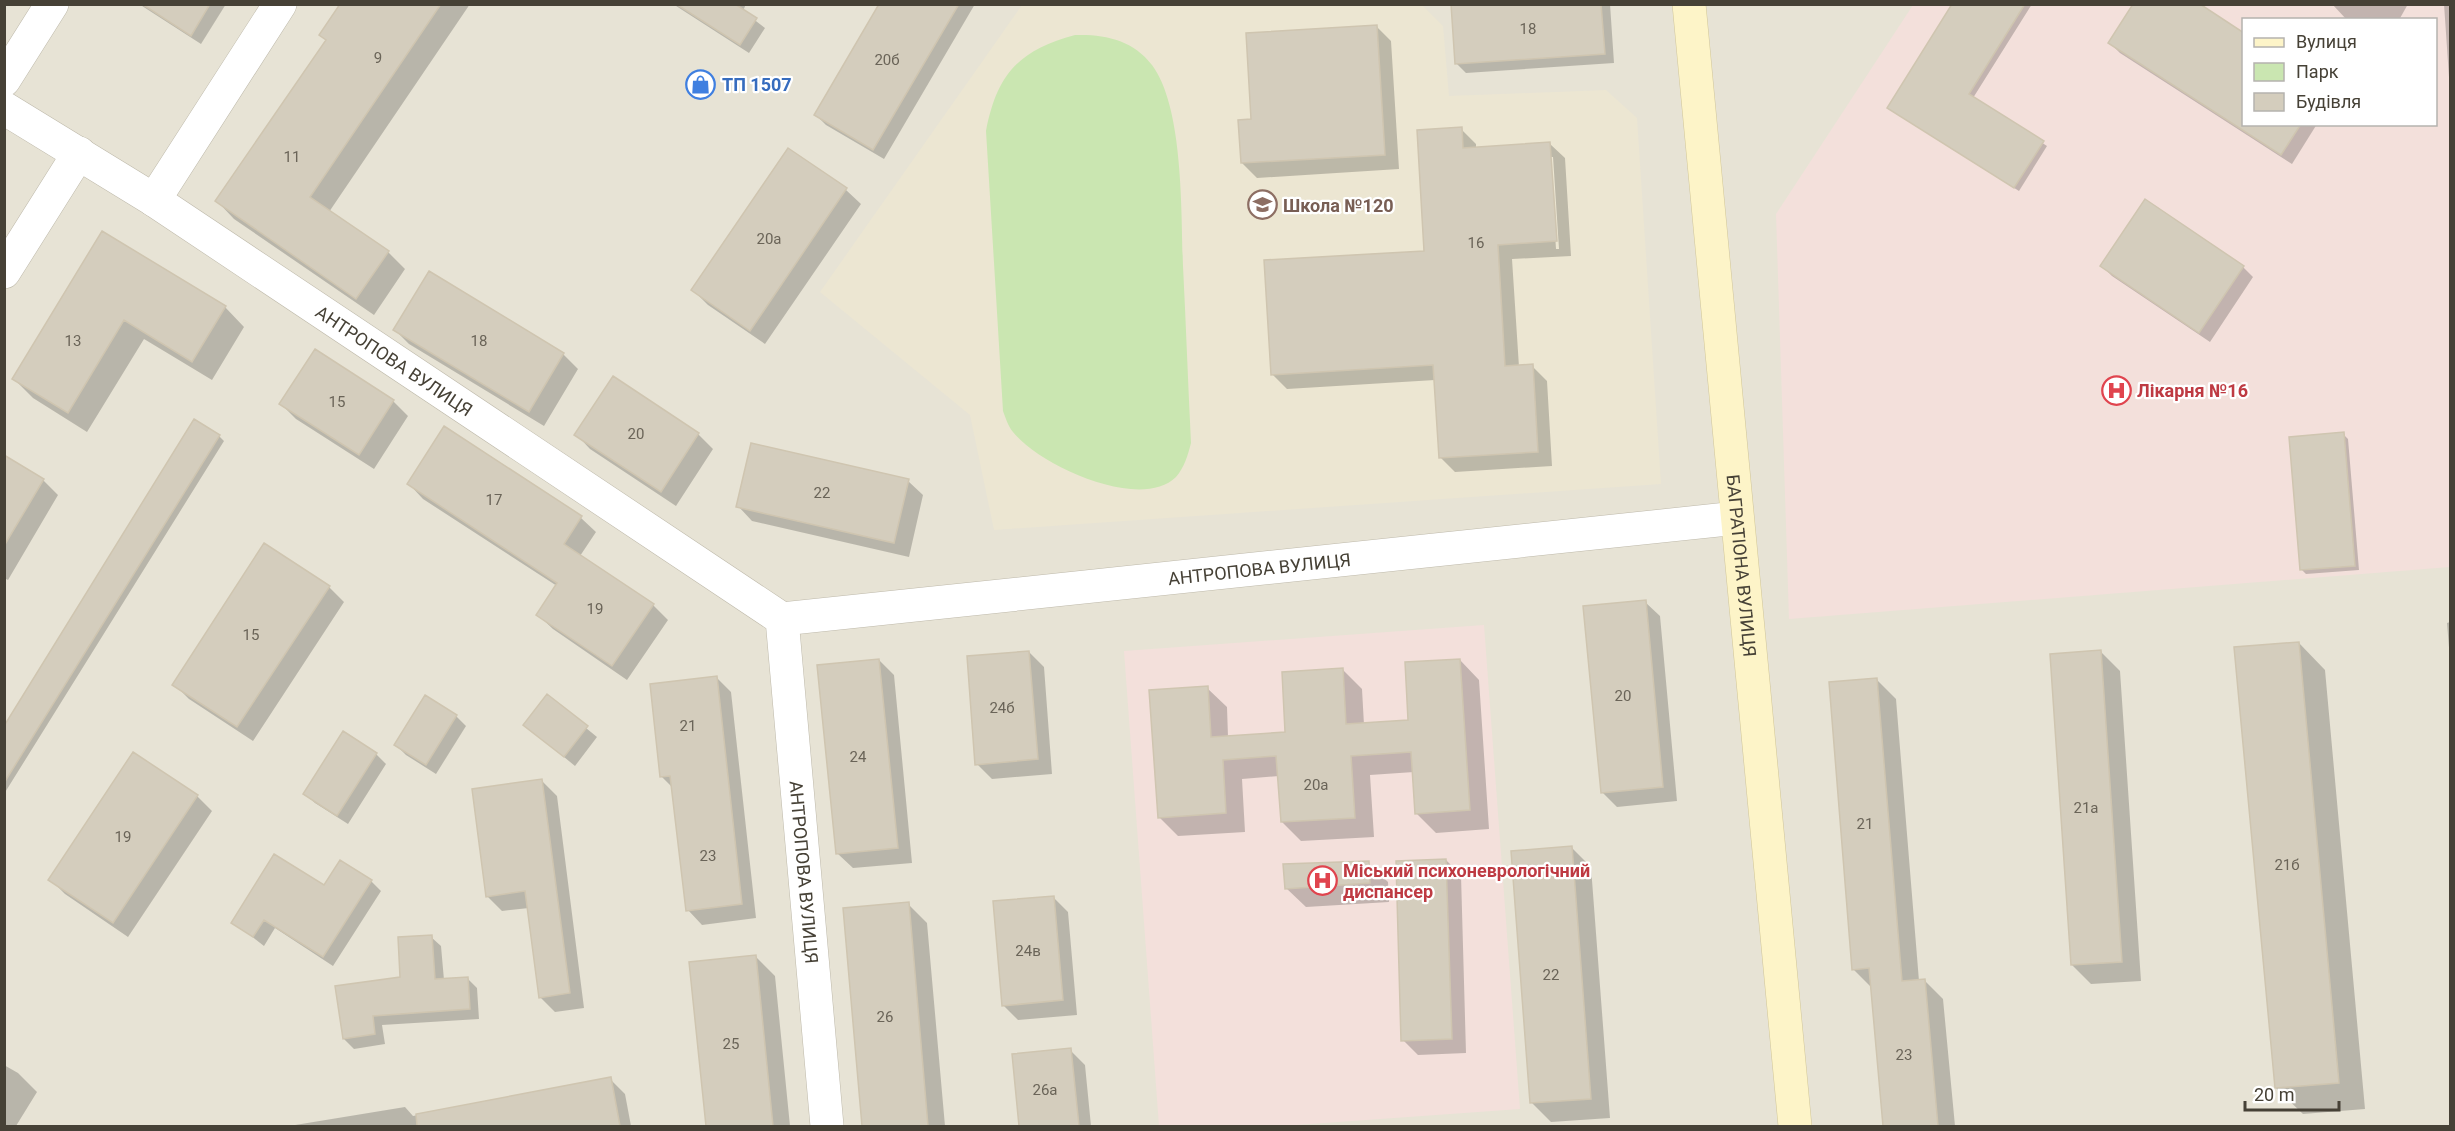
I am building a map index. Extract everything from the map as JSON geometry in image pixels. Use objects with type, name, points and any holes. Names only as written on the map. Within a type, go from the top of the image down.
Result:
[{"type":"street","points":[[4,80],[52,4]]},
{"type":"street","points":[[154,200],[280,4]]},
{"type":"street","name":"БАГРАТІОНА ВУЛИЦЯ","points":[[1689,4],[1795,1126]]},
{"type":"street","name":"АНТРОПОВА ВУЛИЦЯ","points":[[4,108],[154,200],[782,619],[1737,518]]},
{"type":"street","points":[[4,272],[79,153]]},
{"type":"street","name":"АНТРОПОВА ВУЛИЦЯ","points":[[782,619],[827,1126]]},
{"type":"shaded area","points":[[5,5],[2450,5],[2450,1126],[5,1126]]},
{"type":"shaded area","name":"Школа №120","points":[[1022,5],[1422,5],[1443,26],[1449,96],[1606,90],[1637,118],[1661,484],[994,530],[970,415],[820,292]]},
{"type":"shaded area","name":"Лікарня №16","points":[[1913,5],[2450,5],[2450,567],[1789,619],[1776,214]]},
{"type":"shaded area","name":"Міський психоневрологічний диспансер","points":[[1484,625],[1520,1109],[1282,1126],[1159,1126],[1124,651]]},
{"type":"green space","points":[[1075,35],[1108,37],[1118,40],[1144,56],[1152,65],[1162,84],[1170,107],[1181,190],[1191,443],[1179,473],[1160,486],[1139,489],[1115,487],[1067,470],[1026,445],[1011,430],[1003,411],[986,131],[997,94],[1014,67],[1039,48]]},
{"type":"building","points":[[142,4],[210,4],[191,36]]},
{"type":"building","points":[[340,4],[441,4],[310,197],[389,251],[356,299],[215,201],[326,40],[319,35]]},
{"type":"building","points":[[676,4],[735,4],[757,18],[740,45]]},
{"type":"building","points":[[879,4],[959,4],[873,150],[814,115]]},
{"type":"building","points":[[1451,4],[1601,4],[1605,54],[1455,64]]},
{"type":"building","points":[[1952,4],[2025,4],[1969,94],[2044,141],[2014,188],[1887,108]]},
{"type":"building","points":[[2133,4],[2200,4],[2242,32],[2242,126],[2300,126],[2281,155],[2108,43]]},
{"type":"building","points":[[1377,25],[1385,155],[1241,163],[1238,120],[1251,119],[1246,33]]},
{"type":"building","points":[[1462,127],[1463,148],[1550,142],[1557,241],[1498,245],[1505,366],[1533,364],[1538,452],[1439,458],[1433,365],[1271,375],[1264,260],[1424,251],[1417,130]]},
{"type":"building","points":[[788,148],[847,188],[750,331],[691,290]]},
{"type":"building","points":[[2145,199],[2244,266],[2199,333],[2100,266]]},
{"type":"building","points":[[102,231],[226,306],[192,362],[124,320],[68,413],[12,379]]},
{"type":"building","points":[[429,271],[564,353],[529,412],[393,330]]},
{"type":"building","points":[[315,349],[394,400],[359,455],[279,404]]},
{"type":"building","points":[[613,376],[699,433],[661,492],[574,435]]},
{"type":"building","points":[[194,419],[220,435],[4,783],[4,726]]},
{"type":"building","points":[[444,426],[582,516],[564,544],[654,604],[612,666],[536,615],[557,583],[407,484]]},
{"type":"building","points":[[2344,432],[2355,566],[2300,570],[2289,437]]},
{"type":"building","points":[[751,443],[909,479],[894,543],[736,507]]},
{"type":"building","points":[[4,455],[44,479],[4,546]]},
{"type":"building","points":[[264,543],[330,586],[237,727],[172,685]]},
{"type":"building","points":[[1646,600],[1663,787],[1601,793],[1583,606]]},
{"type":"building","points":[[2299,642],[2339,1083],[2275,1088],[2234,647]]},
{"type":"building","points":[[2101,650],[2122,962],[2071,965],[2050,654]]},
{"type":"building","points":[[1029,651],[1038,759],[975,765],[967,656]]},
{"type":"building","points":[[879,659],[898,848],[836,854],[817,665]]},
{"type":"building","points":[[1460,659],[1470,810],[1415,814],[1411,752],[1351,756],[1355,818],[1281,822],[1276,756],[1223,760],[1226,813],[1158,818],[1149,690],[1208,686],[1211,737],[1285,732],[1282,672],[1343,668],[1346,724],[1408,720],[1405,662]]},
{"type":"building","points":[[717,676],[742,904],[686,911],[670,776],[660,777],[650,684]]},
{"type":"building","points":[[1877,678],[1902,981],[1925,979],[1938,1126],[1883,1126],[1869,968],[1852,970],[1829,682]]},
{"type":"building","points":[[547,694],[588,726],[564,757],[523,725]]},
{"type":"building","points":[[425,695],[457,715],[426,765],[394,745]]},
{"type":"building","points":[[343,731],[377,753],[337,816],[303,794]]},
{"type":"building","points":[[133,752],[198,795],[113,923],[48,880]]},
{"type":"building","points":[[542,779],[570,993],[539,998],[525,891],[486,897],[472,789]]},
{"type":"building","points":[[1572,846],[1591,1099],[1530,1103],[1511,851]]},
{"type":"building","points":[[274,854],[324,885],[340,860],[372,880],[323,957],[264,920],[253,937],[231,923]]},
{"type":"building","points":[[1446,859],[1452,1039],[1401,1041],[1396,861]]},
{"type":"building","points":[[1369,861],[1370,883],[1285,889],[1283,864]]},
{"type":"building","points":[[1054,896],[1063,1000],[1002,1006],[993,901]]},
{"type":"building","points":[[909,902],[928,1126],[862,1126],[843,908]]},
{"type":"building","points":[[432,935],[435,979],[468,977],[470,1009],[373,1016],[375,1034],[343,1039],[335,986],[400,977],[398,937]]},
{"type":"building","points":[[756,955],[773,1126],[706,1126],[689,962]]},
{"type":"building","points":[[1071,1048],[1079,1126],[1019,1126],[1012,1054]]},
{"type":"building","points":[[611,1077],[620,1126],[417,1126],[416,1114]]},
{"type":"place","name":"ТП 1507","points":[[701,84]]},
{"type":"place","name":"Школа №120","points":[[1262,205]]},
{"type":"place","name":"Лікарня №16","points":[[2116,390]]},
{"type":"place","name":"Міський психоневрологічний диспансер","points":[[1322,880]]}]
